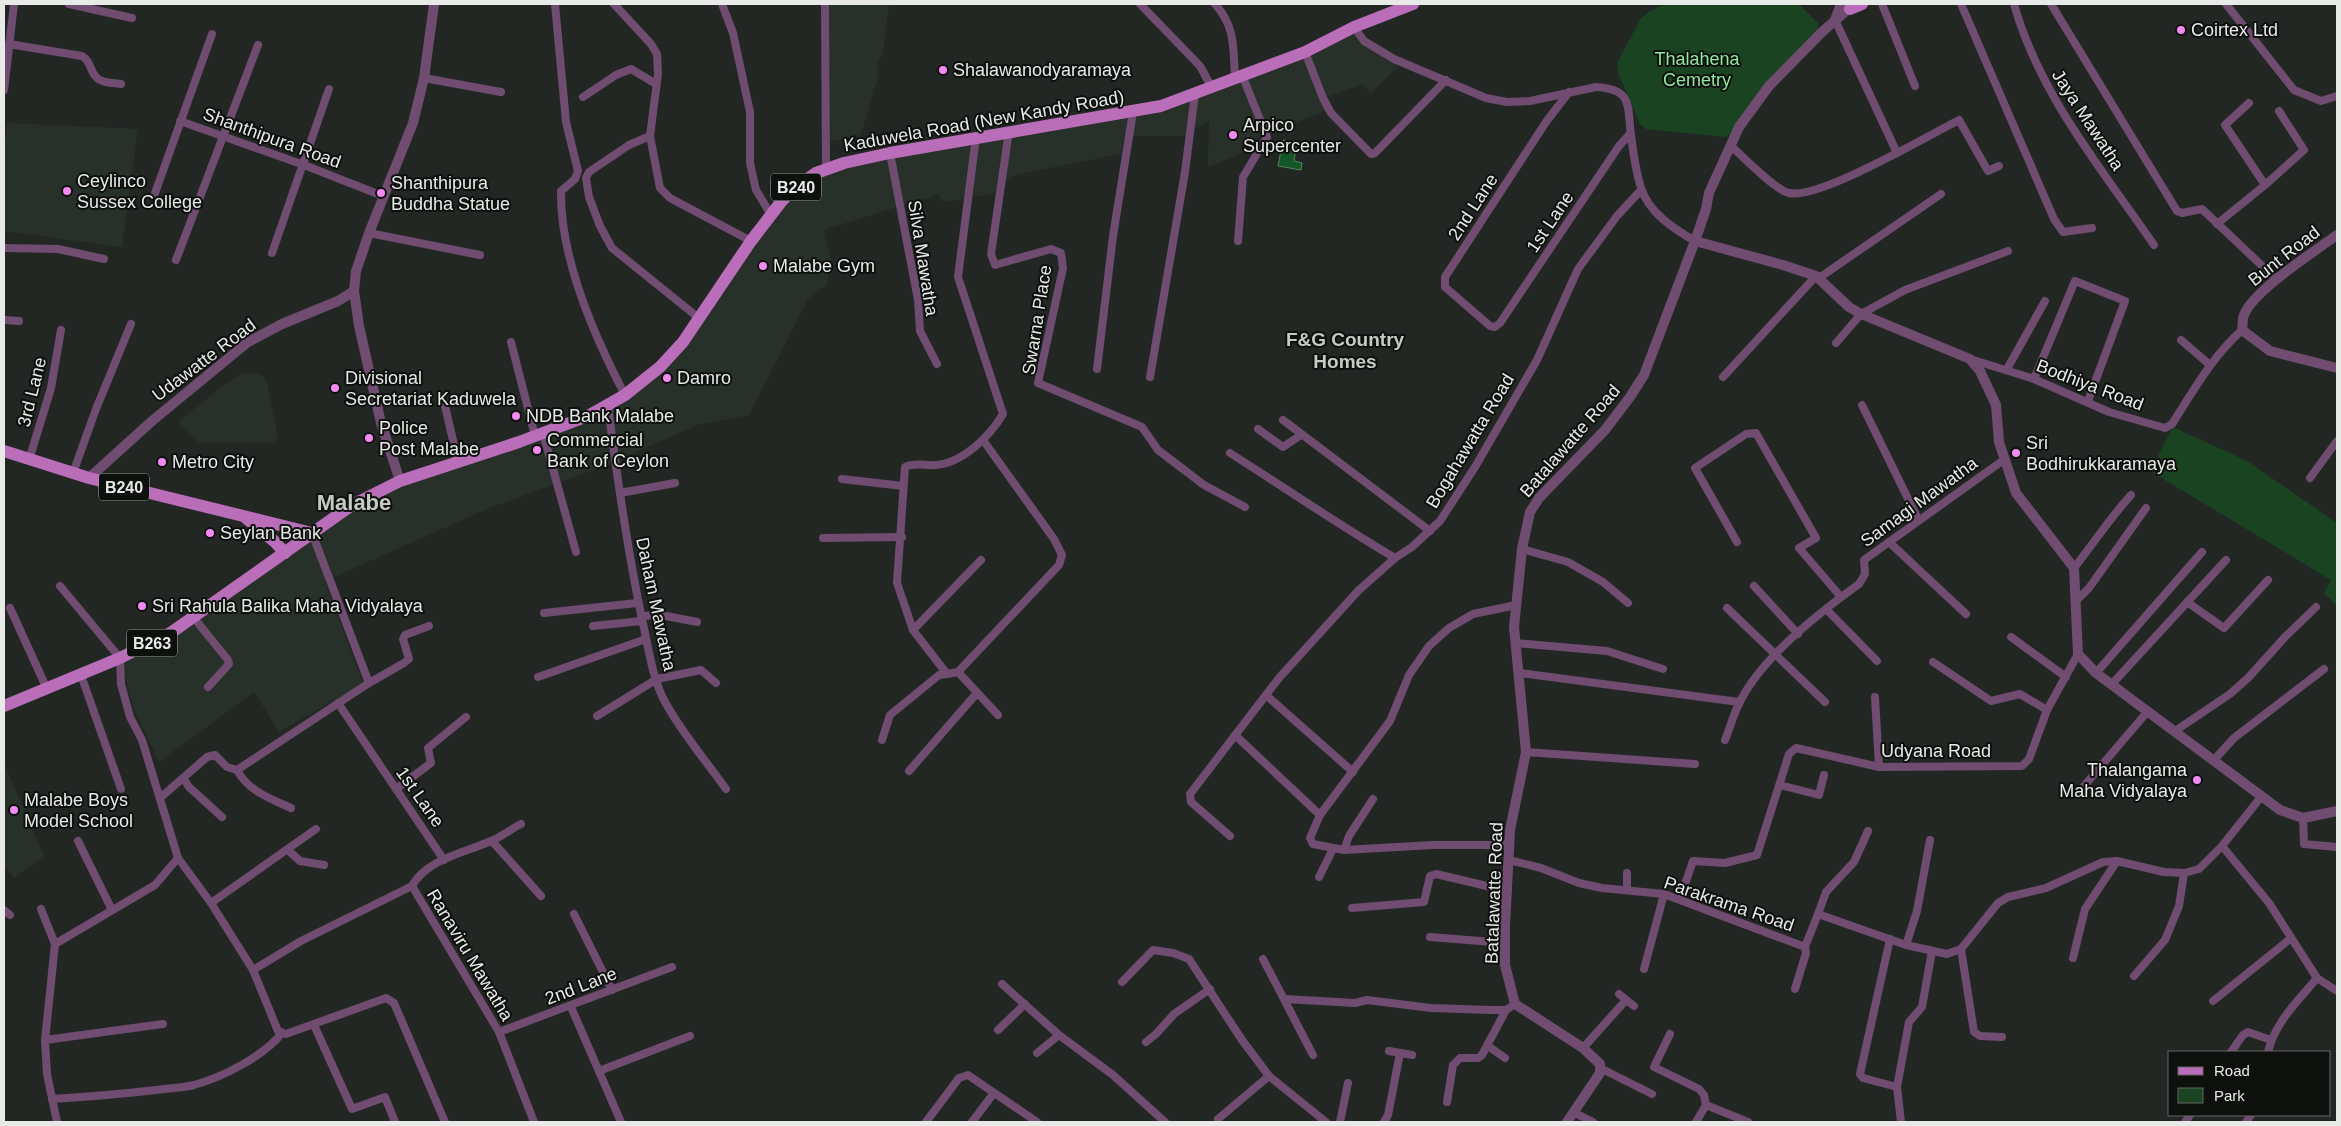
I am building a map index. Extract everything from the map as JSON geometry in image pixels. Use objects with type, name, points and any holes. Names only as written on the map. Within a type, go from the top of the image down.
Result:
[{"type":"main road","name":"Kaduwela Road (New Kandy Road)","points":[[4,706],[120,658],[172,632],[352,505],[400,481],[539,435],[588,416],[625,395],[660,367],[683,342],[751,241],[793,189],[826,169],[890,153],[1161,106],[1305,52],[1391,7],[1413,4]]},
{"type":"main road","points":[[1848,6],[1862,4]]},
{"type":"main road","name":"B240","points":[[4,452],[73,474],[312,533]]},
{"type":"main road","name":"B240","points":[[245,517],[274,540],[285,553]]},
{"type":"street","points":[[4,90],[5,64],[14,4]]},
{"type":"street","points":[[69,4],[132,18]]},
{"type":"street","points":[[400,481],[381,423],[359,326],[354,291],[356,271],[383,196],[413,123],[424,78],[434,4]]},
{"type":"street","points":[[555,4],[566,122],[578,171],[575,179],[560,191],[560,211],[576,283],[604,355],[625,395]]},
{"type":"street","points":[[614,4],[651,44],[657,54],[658,74],[650,136],[660,188],[664,193],[751,241]]},
{"type":"street","points":[[722,4],[733,33],[750,112],[750,164],[756,190],[771,215]]},
{"type":"street","points":[[825,4],[826,169]]},
{"type":"street","points":[[1140,4],[1200,66],[1212,88]]},
{"type":"street","points":[[1215,4],[1227,19],[1232,31],[1238,77],[1267,137],[1243,176],[1238,241]]},
{"type":"street","points":[[1882,4],[1915,86]]},
{"type":"street","points":[[1961,4],[2054,219],[2063,232],[2092,228]]},
{"type":"street","name":"Jaya Mawatha","points":[[2014,4],[2027,46],[2047,88],[2154,244]]},
{"type":"street","points":[[2051,4],[2177,211],[2202,209],[2277,280]]},
{"type":"street","points":[[2229,5],[2294,90],[2321,101],[2337,96]]},
{"type":"street","name":"Batalawatte Road","points":[[1510,1007],[1505,965],[1509,845],[1510,830],[1526,752],[1520,673],[1515,643],[1516,605],[1522,549],[1530,512],[1539,498],[1605,430],[1630,397],[1644,374],[1696,241],[1709,193],[1739,126],[1761,95],[1848,6]]},
{"type":"street","points":[[1835,20],[1897,154]]},
{"type":"street","points":[[1354,27],[1364,41],[1394,59],[1486,98],[1507,102],[1530,101],[1596,87],[1607,88],[1621,94],[1630,106],[1630,134],[1641,190],[1660,216],[1677,230],[1696,241],[1783,265],[1817,277],[1849,307],[1861,314],[1970,359],[1980,372],[1996,405],[1999,442],[2020,499],[2074,568],[2078,654],[2096,673],[2280,810],[2303,818],[2337,811]]},
{"type":"street","name":"Shanthipura Road","points":[[212,34],[180,121],[304,165],[383,196]]},
{"type":"street","points":[[9,44],[82,56],[89,60],[96,78],[105,82],[120,84]]},
{"type":"street","points":[[176,260],[225,136],[258,45]]},
{"type":"street","points":[[1305,52],[1331,113],[1371,154],[1375,153],[1446,80]]},
{"type":"street","points":[[582,97],[616,75],[631,69],[656,84]]},
{"type":"street","points":[[424,78],[501,92]]},
{"type":"street","points":[[272,253],[329,89]]},
{"type":"street","name":"2nd Lane","points":[[1495,327],[1490,326],[1445,287],[1445,277],[1546,122],[1569,92]]},
{"type":"street","points":[[1150,377],[1186,172],[1195,94]]},
{"type":"street","points":[[2249,103],[2225,125],[2265,185]]},
{"type":"street","points":[[2217,224],[2304,150],[2280,111]]},
{"type":"street","points":[[1097,369],[1114,236],[1133,112]]},
{"type":"street","points":[[1730,145],[1772,183],[1788,193],[1807,192],[1897,154],[1959,120],[1988,171],[1999,166]]},
{"type":"street","points":[[156,193],[180,121]]},
{"type":"street","name":"Swarna Place","points":[[1009,131],[991,254],[995,265],[1051,249],[1061,254],[1063,268],[1038,383],[1142,427],[1158,450],[1204,484],[1245,507]]},
{"type":"street","name":"1st Lane","points":[[1495,327],[1500,323],[1619,146],[1630,134]]},
{"type":"street","points":[[650,136],[630,145],[589,172],[586,178],[589,197],[600,226],[612,248],[700,319]]},
{"type":"street","points":[[948,674],[913,630],[897,584],[902,537],[905,467],[910,464],[937,465],[957,458],[983,440],[1003,414],[958,277],[976,137]]},
{"type":"street","name":"Silva Mawatha","points":[[890,153],[918,300],[920,331],[937,364]]},
{"type":"street","name":"Bogahawatta Road","points":[[1230,836],[1189,798],[1190,794],[1266,695],[1358,592],[1395,558],[1430,531],[1458,494],[1537,360],[1578,269],[1617,216],[1641,190]]},
{"type":"street","points":[[1723,376],[1817,277],[1941,194]]},
{"type":"street","points":[[370,233],[480,255]]},
{"type":"street","name":"Bunt Road","points":[[2242,330],[2244,315],[2254,300],[2277,280],[2337,235]]},
{"type":"street","points":[[4,248],[58,249],[104,259]]},
{"type":"street","points":[[1836,343],[1861,314],[1905,290],[2008,250]]},
{"type":"street","points":[[2034,378],[2075,281],[2125,301],[2088,401]]},
{"type":"street","name":"Udawatte Road","points":[[90,478],[152,421],[248,342],[282,324],[338,302],[354,291]]},
{"type":"street","points":[[2006,369],[2045,301]]},
{"type":"street","points":[[4,320],[19,321]]},
{"type":"street","points":[[73,474],[96,409],[131,324]]},
{"type":"street","name":"3rd Lane","points":[[29,460],[51,388],[61,330]]},
{"type":"street","points":[[2242,330],[2270,351],[2337,368]]},
{"type":"street","name":"Bodhiya Road","points":[[1970,359],[2034,378],[2109,412],[2165,428],[2172,424],[2210,365],[2227,343],[2242,330]]},
{"type":"street","points":[[2181,340],[2210,365]]},
{"type":"street","points":[[511,342],[576,552]]},
{"type":"street","points":[[1862,405],[1918,519]]},
{"type":"street","points":[[445,406],[458,462]]},
{"type":"street","name":"Daham Mawatha","points":[[608,406],[637,603],[657,679],[664,701],[726,789]]},
{"type":"street","points":[[1283,420],[1430,531]]},
{"type":"street","points":[[1258,430],[1282,447],[1301,435]]},
{"type":"street","points":[[1737,542],[1695,468],[1746,434],[1756,434],[1816,538],[1799,548],[1841,597]]},
{"type":"street","points":[[882,740],[890,715],[940,674],[958,672],[1059,565],[1062,555],[1054,539],[983,440]]},
{"type":"street","points":[[2310,478],[2337,441]]},
{"type":"street","points":[[1230,454],[1335,522],[1395,558]]},
{"type":"street","name":"Samagi Mawatha","points":[[1725,740],[1739,702],[1758,673],[1798,634],[1859,584],[1865,574],[1864,560],[1918,519],[2005,459]]},
{"type":"street","points":[[842,479],[903,486]]},
{"type":"street","points":[[620,493],[675,483]]},
{"type":"street","points":[[2074,568],[2110,519],[2131,495]]},
{"type":"street","points":[[2075,602],[2089,588],[2146,508]]},
{"type":"street","points":[[312,533],[369,682]]},
{"type":"street","points":[[823,538],[902,537]]},
{"type":"street","points":[[1889,542],[1966,614]]},
{"type":"street","points":[[1522,549],[1568,562],[1603,582],[1628,603]]},
{"type":"street","points":[[2096,673],[2202,552]]},
{"type":"street","points":[[913,630],[981,560]]},
{"type":"street","points":[[2112,684],[2226,560]]},
{"type":"street","points":[[2187,602],[2224,628],[2268,580]]},
{"type":"street","points":[[60,586],[120,658],[122,684],[130,717],[142,740],[178,858],[211,903],[253,970],[278,1031],[286,1034],[386,998],[391,1000],[394,1003],[446,1122]]},
{"type":"street","points":[[1754,586],[1798,634]]},
{"type":"street","points":[[544,613],[637,603]]},
{"type":"street","points":[[1509,845],[1433,844],[1344,850],[1333,849],[1310,841],[1320,814],[1390,721],[1409,675],[1429,646],[1449,628],[1473,614],[1516,605]]},
{"type":"street","points":[[2175,731],[2230,694],[2248,678],[2284,637],[2316,607]]},
{"type":"street","points":[[10,608],[47,689]]},
{"type":"street","points":[[1727,608],[1825,702]]},
{"type":"street","points":[[1827,610],[1877,661]]},
{"type":"street","points":[[593,626],[661,615],[697,622]]},
{"type":"street","points":[[194,618],[228,660],[229,664],[208,687]]},
{"type":"street","points":[[237,770],[369,682],[409,659],[403,639],[405,635],[429,626]]},
{"type":"street","points":[[2012,637],[2066,676]]},
{"type":"street","points":[[538,677],[646,639]]},
{"type":"street","points":[[1515,643],[1606,651],[1663,669]]},
{"type":"street","name":"Udyana Road","points":[[1680,899],[1693,861],[1725,863],[1757,855],[1789,754],[1796,748],[1879,767],[2022,766],[2029,759],[2047,710],[2078,654]]},
{"type":"street","points":[[1933,662],[1991,701],[2020,694],[2047,710]]},
{"type":"street","points":[[2214,760],[2234,738],[2324,669]]},
{"type":"street","points":[[597,716],[657,679],[701,670],[716,683]]},
{"type":"street","points":[[958,672],[998,715]]},
{"type":"street","points":[[1520,673],[1739,702]]},
{"type":"street","points":[[81,675],[121,789]]},
{"type":"street","points":[[909,771],[978,693]]},
{"type":"street","points":[[1266,695],[1353,772]]},
{"type":"street","points":[[1875,697],[1879,767]]},
{"type":"street","name":"1st Lane","points":[[338,703],[444,860]]},
{"type":"street","points":[[2084,786],[2148,711]]},
{"type":"street","points":[[396,789],[431,763],[426,750],[466,717]]},
{"type":"street","points":[[1235,735],[1320,814]]},
{"type":"street","points":[[1526,752],[1695,764]]},
{"type":"street","points":[[160,798],[211,755],[215,755],[227,767],[237,770],[242,780],[262,795],[292,808]]},
{"type":"street","points":[[1780,785],[1818,795],[1824,774]]},
{"type":"street","points":[[184,779],[189,787],[222,817]]},
{"type":"street","points":[[2002,1037],[1980,1036],[1974,1032],[1961,949],[1998,903],[2008,897],[2046,888],[2103,862],[2117,861],[2164,872],[2184,873],[2199,869],[2222,846],[2261,797]]},
{"type":"street","points":[[1344,850],[1349,836],[1373,799]]},
{"type":"street","points":[[2303,818],[2304,844],[2337,847]]},
{"type":"street","points":[[412,886],[418,876],[444,860],[492,841],[520,824]]},
{"type":"street","points":[[211,903],[316,829]]},
{"type":"street","points":[[1818,914],[1826,892],[1854,862],[1868,831]]},
{"type":"street","points":[[1906,945],[1918,911],[1930,840]]},
{"type":"street","points":[[78,841],[112,910]]},
{"type":"street","points":[[492,841],[542,896]]},
{"type":"street","points":[[2222,846],[2269,903],[2290,939],[2317,978],[2337,990]]},
{"type":"street","points":[[1320,877],[1333,849]]},
{"type":"street","points":[[288,850],[300,861],[324,865]]},
{"type":"street","points":[[55,944],[155,885],[178,858]]},
{"type":"street","name":"Parakrama Road","points":[[1509,860],[1541,868],[1579,883],[1602,888],[1664,894],[1805,947],[1818,914],[1906,945],[1947,954],[1961,949]]},
{"type":"street","points":[[2072,958],[2085,909],[2117,861]]},
{"type":"street","points":[[1626,890],[1627,873]]},
{"type":"street","points":[[2134,976],[2165,940],[2179,906],[2184,873]]},
{"type":"street","points":[[1352,908],[1424,902],[1430,876],[1436,874],[1508,891]]},
{"type":"street","name":"Ranaviru Mawatha","points":[[253,970],[324,929],[412,886],[499,1032],[534,1122]]},
{"type":"street","points":[[1644,970],[1664,894]]},
{"type":"street","points":[[41,909],[55,944],[46,1040],[47,1074],[57,1122]]},
{"type":"street","points":[[574,914],[612,990]]},
{"type":"street","points":[[1430,936],[1505,943]]},
{"type":"street","points":[[1890,938],[1860,1074],[1862,1078],[1896,1087]]},
{"type":"street","points":[[2214,1001],[2290,939]]},
{"type":"street","points":[[1795,989],[1806,953],[1805,947]]},
{"type":"street","points":[[1122,982],[1153,950],[1173,953],[1189,959],[1242,1040],[1269,1076],[1326,1122]]},
{"type":"street","points":[[1901,1122],[1896,1087],[1908,1022],[1922,1007],[1932,951]]},
{"type":"street","points":[[1263,959],[1286,999],[1289,1012],[1313,1055]]},
{"type":"street","name":"2nd Lane","points":[[499,1032],[572,1006],[672,966]]},
{"type":"street","points":[[2268,1051],[2271,1040],[2279,1024],[2317,978]]},
{"type":"street","points":[[1002,984],[1059,1035],[1113,1074],[1165,1122]]},
{"type":"street","points":[[1146,1042],[1174,1014],[1210,989]]},
{"type":"street","points":[[1619,994],[1634,1006]]},
{"type":"street","points":[[1286,999],[1355,1003],[1367,1000],[1431,1008],[1510,1007],[1583,1048],[1596,1059],[1600,1073],[1567,1122]]},
{"type":"street","points":[[1583,1048],[1626,1000]]},
{"type":"street","points":[[998,1030],[1025,1004]]},
{"type":"street","points":[[572,1006],[621,1122]]},
{"type":"street","points":[[1447,1102],[1453,1065],[1456,1060],[1460,1058],[1478,1058],[1482,1055],[1510,1007]]},
{"type":"street","points":[[46,1040],[162,1024]]},
{"type":"street","points":[[314,1025],[352,1109],[385,1097],[395,1122]]},
{"type":"street","points":[[2232,1051],[2243,1034],[2248,1032],[2271,1040]]},
{"type":"street","points":[[52,1099],[113,1096],[193,1085],[214,1078],[261,1055],[272,1046],[282,1033]]},
{"type":"street","points":[[1670,1034],[1654,1067],[1699,1089],[1704,1095],[1706,1105],[1696,1122]]},
{"type":"street","points":[[1038,1053],[1059,1035]]},
{"type":"street","points":[[599,1072],[690,1036]]},
{"type":"street","points":[[1488,1046],[1504,1058]]},
{"type":"street","points":[[1389,1051],[1412,1055]]},
{"type":"street","points":[[1384,1122],[1388,1115],[1400,1053]]},
{"type":"street","points":[[1600,1068],[1652,1094]]},
{"type":"street","points":[[926,1122],[959,1078],[968,1075],[1037,1122]]},
{"type":"street","points":[[1218,1119],[1269,1076]]},
{"type":"street","points":[[1340,1122],[1348,1083]]},
{"type":"street","points":[[972,1122],[994,1093]]},
{"type":"street","points":[[1706,1105],[1748,1122]]},
{"type":"street","points":[[1573,1112],[1593,1122]]},
{"type":"shaded area","points":[[828,4],[889,4],[883,52],[878,63],[878,77],[861,135],[829,142]]},
{"type":"shaded area","points":[[1353,32],[1399,65],[1371,93],[1363,84],[1323,98],[1325,111],[1253,139],[1256,147],[1208,167],[1209,121],[1183,136],[1134,136],[1124,139],[1121,154],[1014,175],[995,193],[943,202],[939,194],[823,230],[831,259],[827,284],[808,299],[749,415],[697,425],[607,465],[487,509],[325,581],[363,684],[279,732],[254,692],[159,762],[133,707],[122,663],[197,623],[354,509],[386,492],[589,420],[662,370],[784,205],[806,184],[828,172],[891,157],[1162,110]]},
{"type":"shaded area","name":"Ceylinco Sussex College","points":[[7,123],[138,129],[122,247],[4,231],[4,150]]},
{"type":"shaded area","points":[[1283,140],[1297,142],[1294,161],[1302,163],[1301,170],[1278,166]]},
{"type":"shaded area","points":[[243,373],[259,373],[267,382],[278,437],[273,443],[199,443],[178,422],[221,387]]},
{"type":"shaded area","name":"Malabe Boys Model School","points":[[4,763],[44,856],[14,878],[4,865]]},
{"type":"green space","name":"Thalahena Cemetry","points":[[1665,4],[1799,4],[1818,23],[1818,33],[1732,133],[1725,137],[1646,129],[1640,124],[1618,73],[1617,63],[1640,20],[1648,12]]},
{"type":"green space","points":[[2173,427],[2247,461],[2337,523],[2337,606],[2324,593],[2331,580],[2150,471]]},
{"type":"place","name":"Coirtex Ltd","points":[[2181,30]]},
{"type":"place","name":"Shalawanodyaramaya","points":[[943,70]]},
{"type":"place","name":"Arpico Supercenter","points":[[1233,135]]},
{"type":"place","name":"Ceylinco Sussex College","points":[[67,191]]},
{"type":"place","name":"Shanthipura Buddha Statue","points":[[381,193]]},
{"type":"place","name":"Malabe Gym","points":[[763,266]]},
{"type":"place","name":"Damro","points":[[667,378]]},
{"type":"place","name":"Divisional Secretariat Kaduwela","points":[[335,388]]},
{"type":"place","name":"NDB Bank Malabe","points":[[516,416]]},
{"type":"place","name":"Police Post Malabe","points":[[369,438]]},
{"type":"place","name":"Commercial Bank of Ceylon","points":[[537,450]]},
{"type":"place","name":"Sri Bodhirukkaramaya","points":[[2016,453]]},
{"type":"place","name":"Metro City","points":[[162,462]]},
{"type":"place","name":"Seylan Bank","points":[[210,533]]},
{"type":"place","name":"Sri Rahula Balika Maha Vidyalaya","points":[[142,606]]},
{"type":"place","name":"Thalangama Maha Vidyalaya","points":[[2197,780]]},
{"type":"place","name":"Malabe Boys Model School","points":[[14,810]]},
{"type":"district","name":"F&G Country Homes","points":[[1345,350]]},
{"type":"district","name":"Malabe","points":[[354,502]]}]
